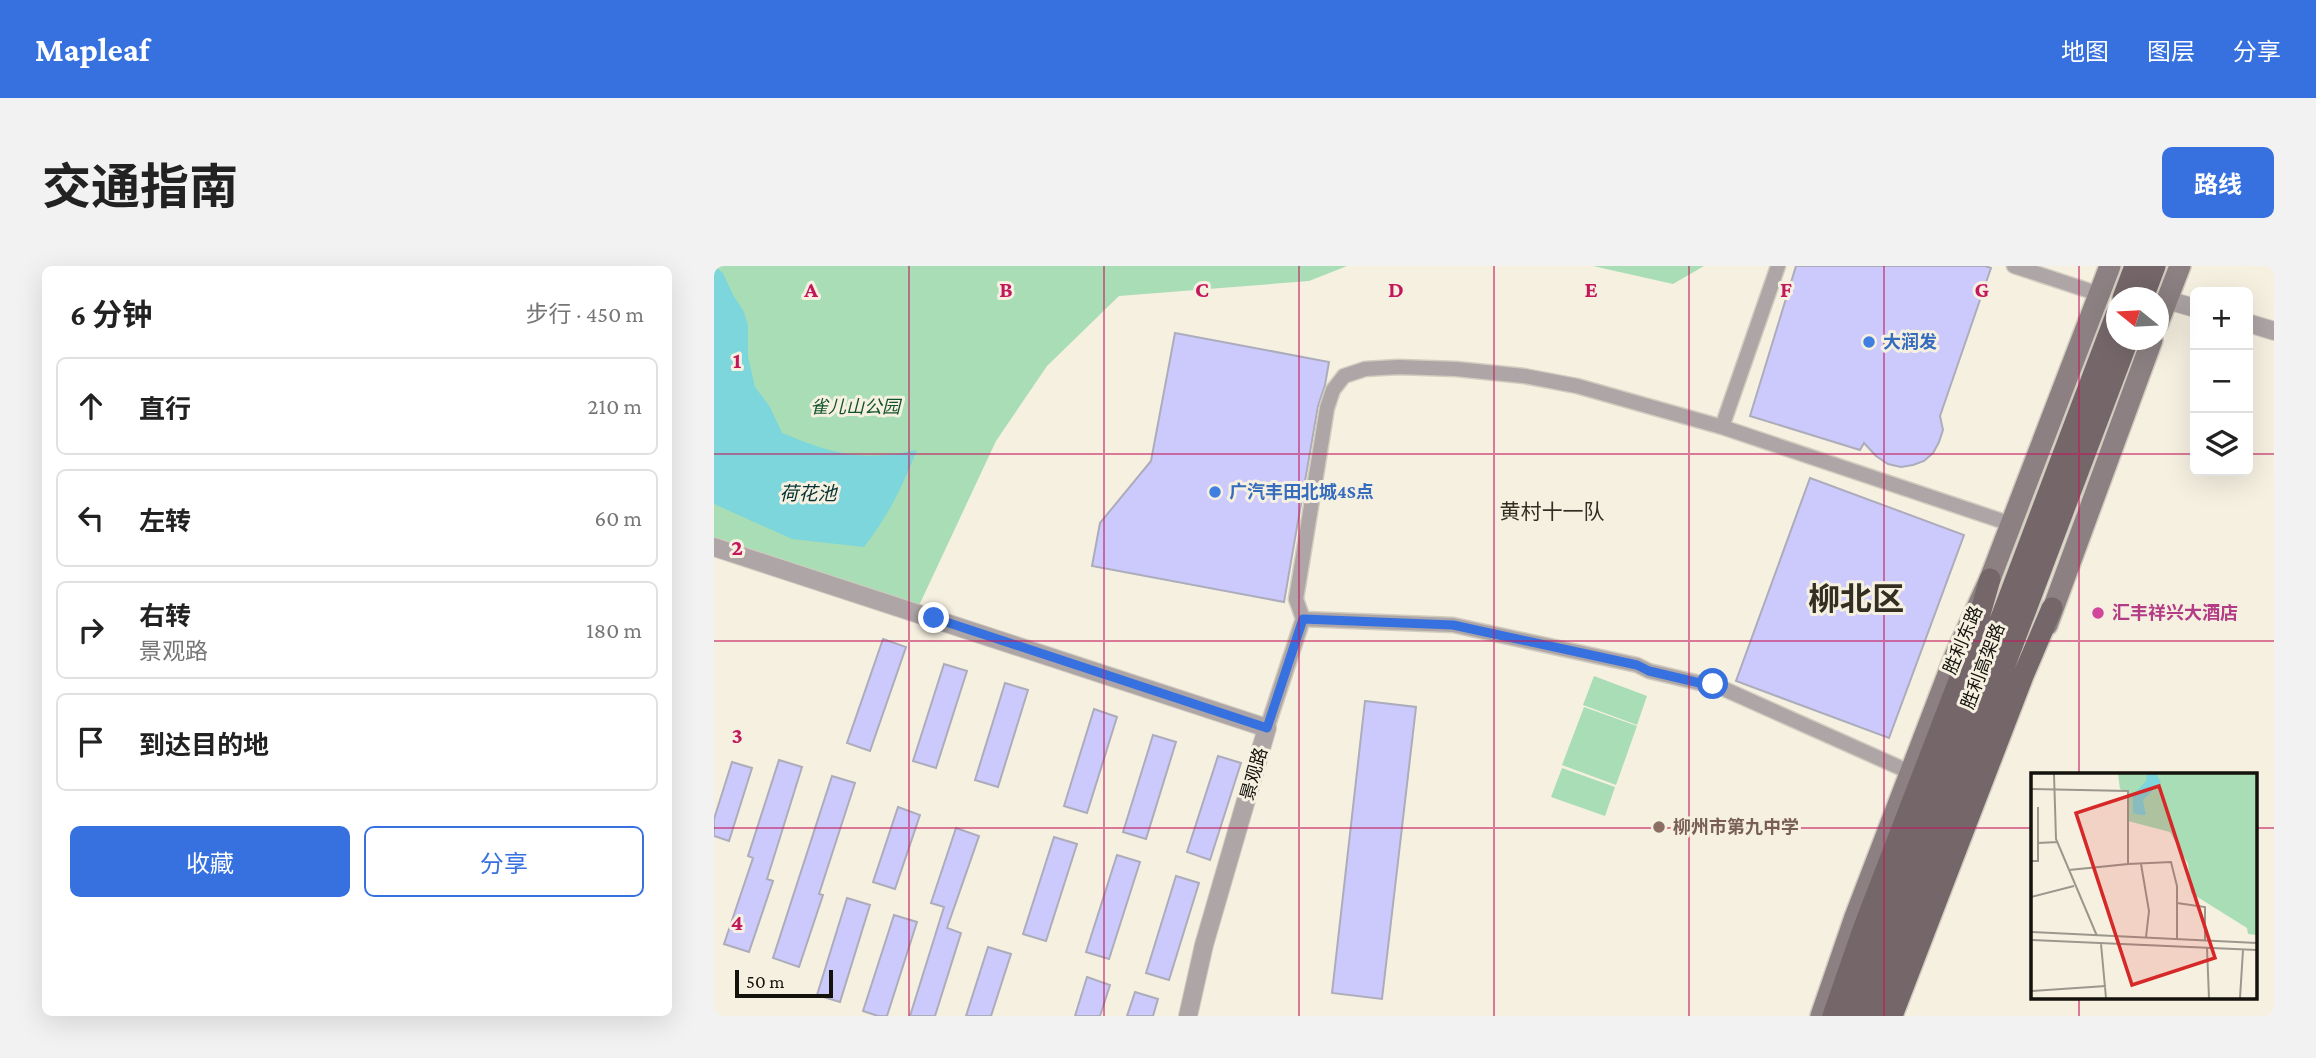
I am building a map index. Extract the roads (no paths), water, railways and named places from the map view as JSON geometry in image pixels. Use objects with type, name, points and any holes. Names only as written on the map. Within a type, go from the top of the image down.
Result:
[{"type":"main road","name":"胜利东路","points":[[1821,1016],[1955,656],[1990,579],[2110,266]]},
{"type":"main road","points":[[2127,287],[2135,266]]},
{"type":"main road","points":[[2147,287],[2155,266]]},
{"type":"main road","points":[[2169,295],[2180,266]]},
{"type":"main road","name":"胜利高架路","points":[[1850,1016],[2106,341]]},
{"type":"main road","name":"胜利高架路","points":[[1872,1016],[2123,350]]},
{"type":"main road","points":[[1892,1016],[2023,676],[2052,608],[2148,350]]},
{"type":"main road","points":[[1833,1016],[1864,927],[1967,660],[1990,579]]},
{"type":"main road","points":[[1898,1016],[2031,682],[2052,608]]},
{"type":"street","points":[[1722,428],[1778,266]]},
{"type":"street","points":[[2014,266],[2099,294]]},
{"type":"street","points":[[2169,301],[2190,307]]},
{"type":"street","points":[[2253,325],[2274,331]]},
{"type":"street","points":[[1267,728],[1303,619],[1296,599],[1326,408],[1333,390],[1344,376],[1365,369],[1456,369],[1524,376],[1577,386],[1722,428],[2011,524]]},
{"type":"street","name":"景观路","points":[[714,547],[1267,728],[1204,945],[1188,1016]]},
{"type":"street","points":[[1303,619],[1453,625],[1713,684],[1912,773]]},
{"type":"water","name":"荷花池","points":[[714,266],[723,273],[743,310],[748,325],[748,357],[755,387],[770,407],[782,433],[848,454],[898,454],[917,450],[894,500],[864,547],[792,539],[714,504]]},
{"type":"place","name":"大润发","points":[[1869,342]]},
{"type":"place","name":"广汽丰田北城4S点","points":[[1215,492]]},
{"type":"place","name":"汇丰祥兴大酒店","points":[[2098,613]]},
{"type":"place","name":"柳州市第九中学","points":[[1659,827]]},
{"type":"district","name":"黄村十一队","points":[[1552,512]]},
{"type":"district","name":"柳北区","points":[[1856,599]]},
{"type":"park label","name":"雀儿山公园","points":[[855,407]]}]
